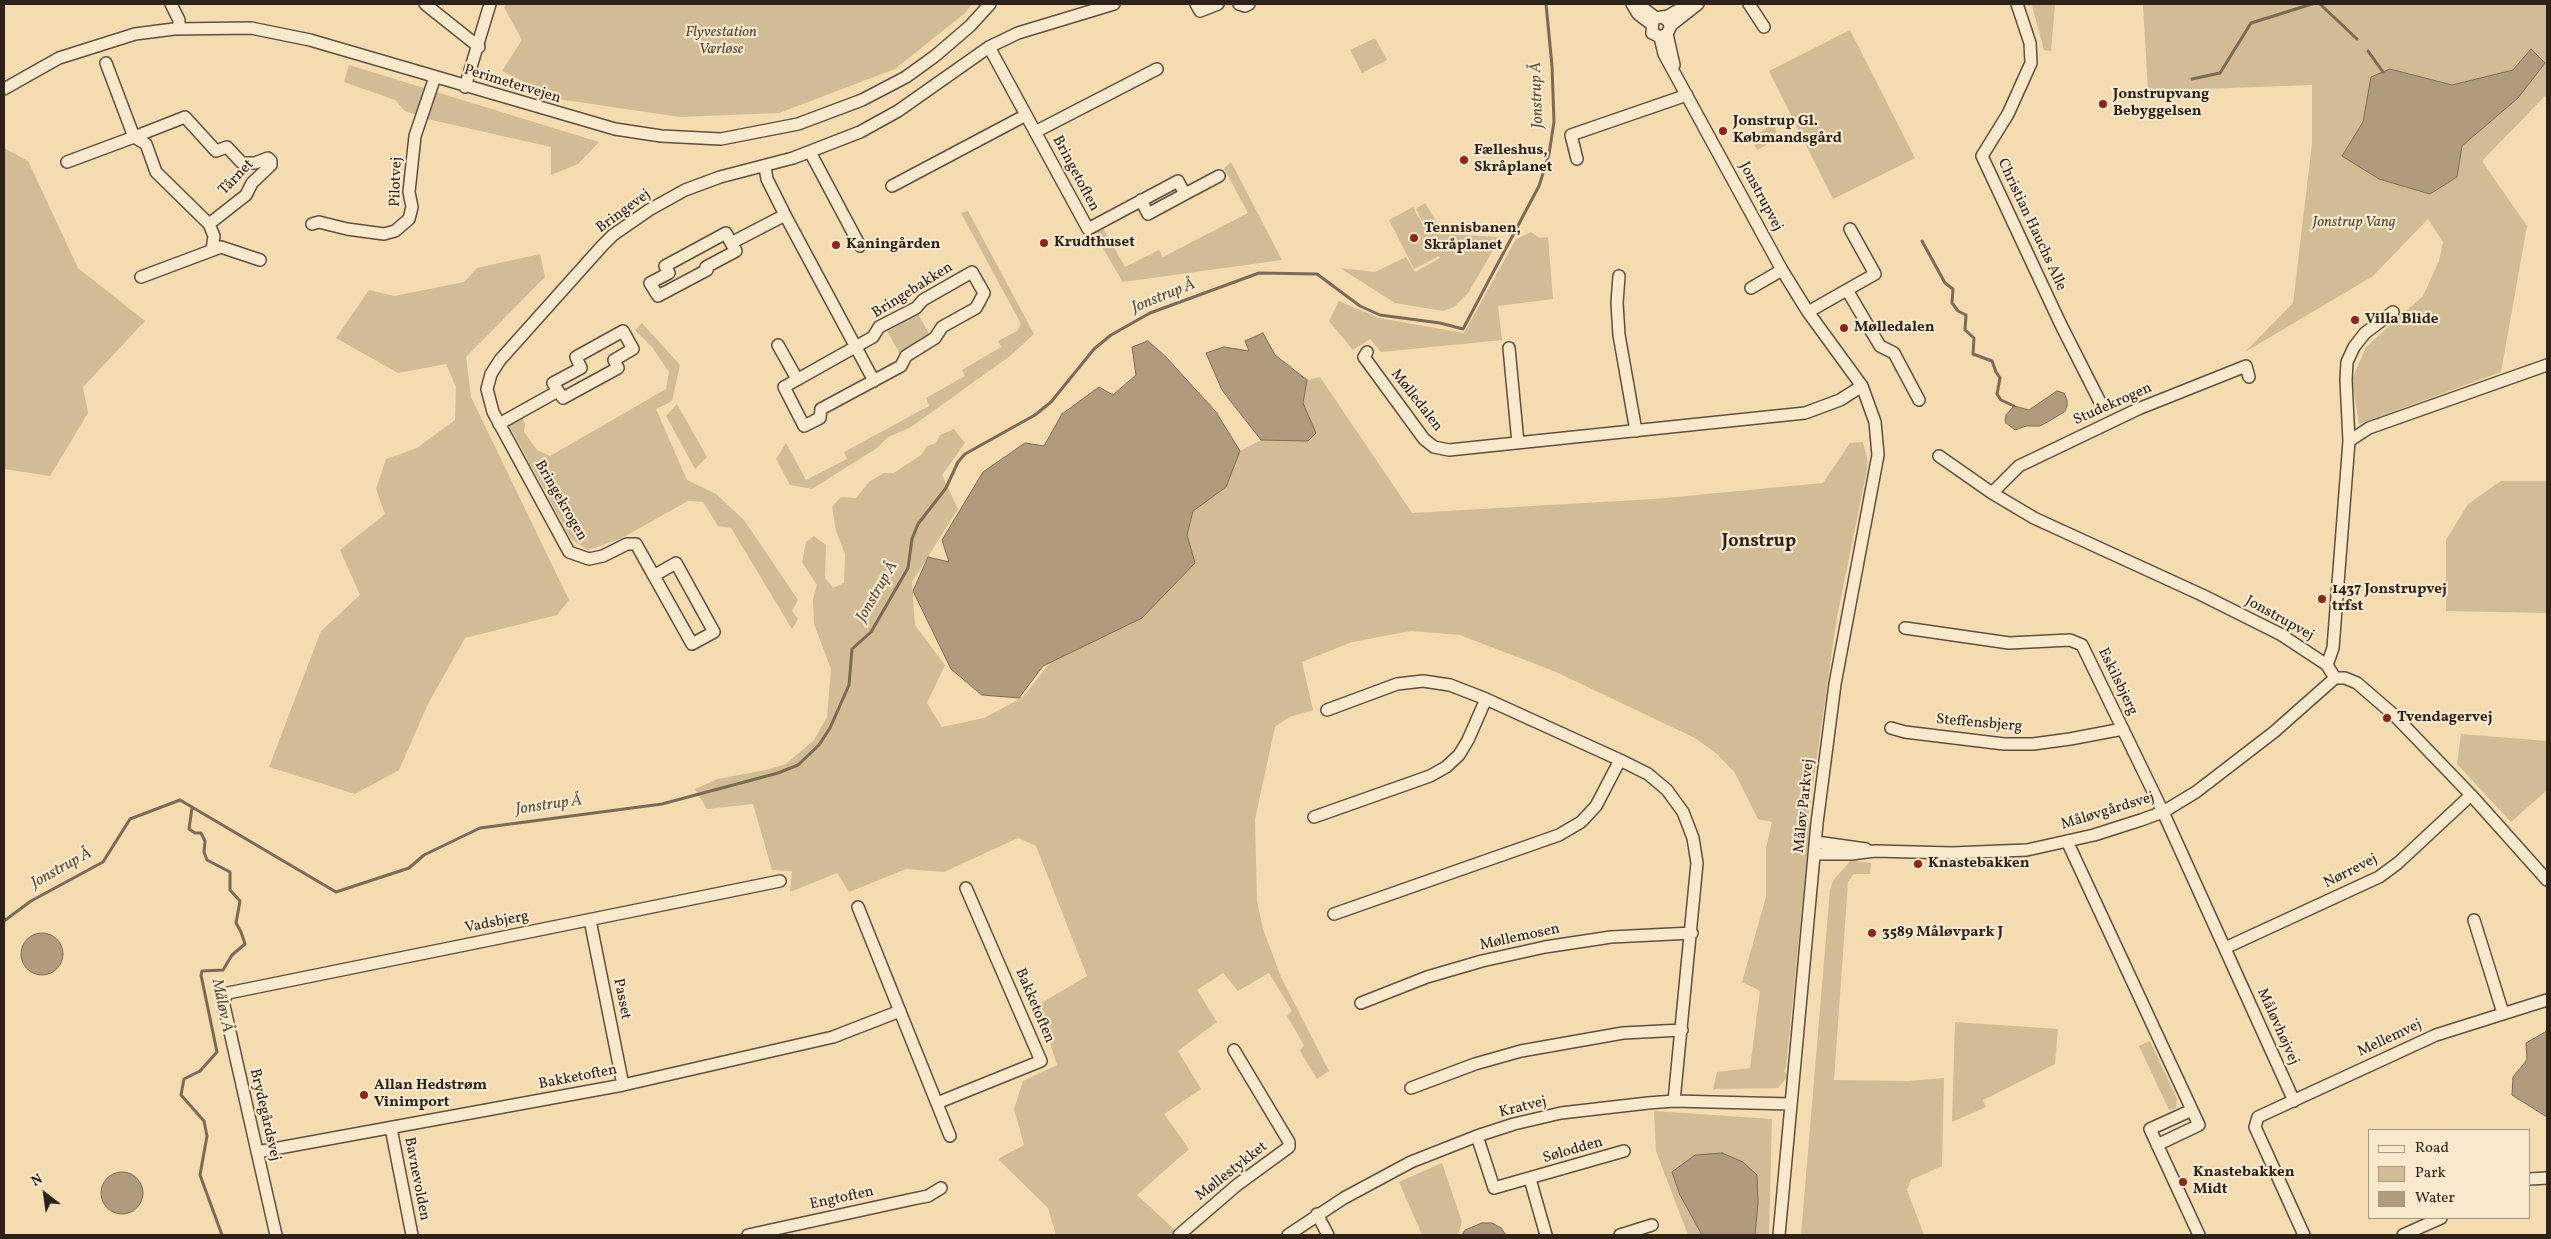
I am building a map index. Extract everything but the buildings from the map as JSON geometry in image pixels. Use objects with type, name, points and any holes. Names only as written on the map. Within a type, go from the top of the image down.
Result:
[{"type":"street","points":[[171,4],[179,20],[179,29]]},
{"type":"street","points":[[425,4],[479,47]]},
{"type":"street","points":[[466,87],[490,4]]},
{"type":"street","name":"Perimetervejen","points":[[4,88],[59,58],[135,34],[179,29],[251,28],[285,34],[615,129],[661,136],[730,137],[798,124],[862,100],[906,77],[941,51],[970,26],[990,4]]},
{"type":"street","name":"Bringevej","points":[[487,389],[491,374],[500,360],[613,235],[649,210],[685,190],[720,177],[765,167],[860,132],[898,111],[989,47],[1018,32],[1114,4]]},
{"type":"street","points":[[1196,4],[1200,11],[1218,4]]},
{"type":"street","points":[[1239,4],[1245,6],[1248,4]]},
{"type":"street","name":"Jonstrupvej","points":[[1632,4],[1638,14],[1661,26],[1664,54],[1782,270],[1808,312],[1862,386]]},
{"type":"street","points":[[1638,4],[1661,26]]},
{"type":"street","points":[[1661,26],[1688,4]]},
{"type":"street","points":[[1661,26],[1698,4]]},
{"type":"street","points":[[1749,4],[1764,28]]},
{"type":"street","name":"Christian Hauchs Alle","points":[[2017,4],[2030,43],[2031,63],[2008,114],[1982,156],[2100,402]]},
{"type":"street","name":"Bringetoften","points":[[989,47],[1088,229],[1178,181],[1185,194],[1219,176]]},
{"type":"street","points":[[106,63],[134,136],[146,144],[156,172],[210,224],[214,236],[212,250]]},
{"type":"street","name":"Bringetoften","points":[[1035,132],[1157,69]]},
{"type":"street","name":"Pilotvej","points":[[312,224],[319,222],[347,229],[384,234],[395,231],[410,219],[412,208],[409,192],[415,136],[435,77]]},
{"type":"street","points":[[1577,159],[1571,135],[1687,95]]},
{"type":"street","points":[[892,186],[1026,115]]},
{"type":"street","name":"Tårnet","points":[[67,162],[185,117],[216,151],[227,147],[242,163],[255,163],[268,158],[271,161],[271,165],[252,183],[246,195],[210,224]]},
{"type":"street","points":[[810,152],[860,246]]},
{"type":"street","points":[[765,167],[767,179],[785,215],[874,381]]},
{"type":"street","points":[[731,242],[785,215]]},
{"type":"street","points":[[1808,312],[1875,274],[1850,229]]},
{"type":"street","points":[[726,233],[731,242],[736,251],[706,267],[708,270],[658,296],[650,283],[669,273],[665,266],[726,233]]},
{"type":"street","points":[[141,277],[221,247],[260,260]]},
{"type":"street","points":[[1751,288],[1782,270]]},
{"type":"street","name":"Bringebakken","points":[[972,272],[984,293],[976,308],[942,327],[935,338],[906,356],[901,366],[822,409],[820,418],[804,426],[784,387],[797,379],[873,337],[878,327],[916,308],[922,300],[972,272]]},
{"type":"street","points":[[1619,276],[1617,303],[1619,335],[1636,431]]},
{"type":"street","points":[[1847,290],[1880,346],[1894,353],[1919,400]]},
{"type":"street","points":[[2327,665],[2333,648],[2349,441],[2347,362],[2354,347],[2365,333],[2393,312]]},
{"type":"street","points":[[623,332],[633,349],[614,360],[618,368],[563,398],[558,391],[553,383],[581,368],[576,357],[623,332]]},
{"type":"street","points":[[778,345],[797,379]]},
{"type":"street","points":[[1509,348],[1518,443]]},
{"type":"street","name":"Mølledalen","points":[[1367,352],[1364,357],[1424,439],[1434,448],[1449,450],[1806,413],[1840,400],[1862,386]]},
{"type":"street","points":[[2349,441],[2368,428],[2547,365]]},
{"type":"street","name":"Studekrogen","points":[[1992,493],[2019,466],[2138,409],[2246,366],[2249,377]]},
{"type":"street","name":"Måløv Parkvej","points":[[1779,1235],[1815,848],[1835,684],[1878,455],[1875,422],[1862,386]]},
{"type":"street","name":"Bringekrogen","points":[[487,389],[493,412],[499,424],[569,552],[589,559],[603,556],[627,544],[636,544],[692,644],[714,632],[676,563],[655,575]]},
{"type":"street","points":[[499,424],[558,391]]},
{"type":"street","name":"Jonstrupvej","points":[[1939,456],[1992,493],[2034,518],[2202,595],[2280,634],[2327,665],[2335,678]]},
{"type":"street","name":"Eskilsbjerg","points":[[1905,628],[2009,643],[2070,640],[2082,645],[2163,812]]},
{"type":"street","points":[[2335,678],[2345,678],[2357,683],[2394,715],[2547,880]]},
{"type":"street","name":"Måløvgårdsvej","points":[[1815,848],[1851,846],[1875,852],[1998,852],[2028,850],[2067,841],[2163,812],[2182,802],[2235,763],[2335,678]]},
{"type":"street","points":[[1327,710],[1397,684],[1423,681],[1450,685],[1486,699],[1620,760],[1648,774],[1667,790],[1683,812],[1694,838],[1697,863],[1692,933],[1674,1101]]},
{"type":"street","points":[[1314,817],[1430,776],[1446,767],[1459,755],[1468,740],[1486,699]]},
{"type":"street","name":"Steffensbjerg","points":[[1891,728],[1905,732],[2004,744],[2061,740],[2123,729]]},
{"type":"street","points":[[1334,914],[1559,835],[1581,822],[1596,806],[1620,760]]},
{"type":"street","name":"Nørrevej","points":[[2225,948],[2379,877],[2398,863],[2471,796]]},
{"type":"street","name":"Måløvhøjvej","points":[[2163,812],[2294,1101]]},
{"type":"street","points":[[2067,841],[2199,1125],[2157,1145]]},
{"type":"street","name":"Vadsbjerg","points":[[223,1000],[228,994],[780,881]]},
{"type":"street","name":"Bakketoften","points":[[937,1103],[1041,1061],[966,888]]},
{"type":"street","points":[[858,907],[950,1136]]},
{"type":"street","name":"Passet","points":[[590,920],[623,1085]]},
{"type":"street","points":[[2474,920],[2503,1013]]},
{"type":"street","name":"Møllemosen","points":[[1361,1003],[1427,976],[1545,947],[1611,937],[1692,933]]},
{"type":"street","name":"Brydegårdsvej","points":[[223,1000],[276,1235]]},
{"type":"street","name":"Mellemvej","points":[[2294,1101],[2436,1035],[2547,1000]]},
{"type":"street","name":"Bakketoften","points":[[257,1152],[623,1085],[833,1037],[900,1011]]},
{"type":"street","points":[[1411,1088],[1475,1064],[1521,1051],[1623,1034],[1682,1030]]},
{"type":"street","name":"Møllestykket","points":[[1179,1235],[1237,1186],[1289,1147],[1289,1142],[1234,1050]]},
{"type":"street","name":"Kratvej","points":[[1288,1235],[1317,1214],[1367,1184],[1411,1162],[1477,1136],[1561,1113],[1599,1107],[1674,1101],[1790,1104]]},
{"type":"street","points":[[2294,1101],[2258,1117],[2255,1127],[2304,1235]]},
{"type":"street","points":[[2192,1110],[2150,1129],[2199,1235]]},
{"type":"street","name":"Bavnevolden","points":[[391,1128],[412,1235]]},
{"type":"street","name":"Sølodden","points":[[1477,1136],[1494,1188],[1624,1151]]},
{"type":"street","points":[[2531,1179],[2547,1178]]},
{"type":"street","name":"Sølodden","points":[[1530,1179],[1546,1235]]},
{"type":"street","name":"Engtoften","points":[[748,1235],[928,1196],[941,1188]]},
{"type":"street","points":[[1317,1214],[1328,1235]]},
{"type":"street","points":[[2403,1235],[2438,1219]]},
{"type":"street","points":[[1620,1235],[1652,1226]]},
{"type":"green space","name":"Flyvestation Værløse","points":[[506,4],[972,4],[965,13],[895,69],[779,113],[680,117],[558,99],[502,71],[522,40],[504,7]]},
{"type":"green space","points":[[2026,4],[2055,4],[2051,51],[2044,50],[2032,6]]},
{"type":"green space","name":"Jonstrup Vang","points":[[2143,4],[2547,4],[2547,98],[2545,96],[2482,161],[2527,226],[2501,372],[2359,424],[2352,380],[2366,347],[2423,296],[2439,261],[2443,242],[2428,219],[2373,276],[2245,352],[2293,303],[2312,144],[2312,85],[2148,91]],"holes":[[[2531,49],[2518,98],[2462,146],[2457,177],[2342,156],[2363,122],[2371,77],[2390,69],[2452,85],[2513,70]]]},
{"type":"green space","points":[[1850,30],[1915,158],[1833,199],[1769,71]]},
{"type":"green space","points":[[1375,38],[1387,60],[1362,73],[1350,50]]},
{"type":"green space","points":[[349,65],[424,88],[417,115],[405,111],[395,100],[344,82]]},
{"type":"green space","points":[[433,91],[599,142],[578,164],[551,175],[551,147],[427,119]]},
{"type":"green space","points":[[1773,124],[1779,138],[1757,150],[1751,138]]},
{"type":"green space","points":[[4,148],[28,161],[78,268],[145,321],[83,387],[88,413],[50,476],[4,469]]},
{"type":"green space","points":[[1231,162],[1282,260],[1123,282],[1093,232],[1102,226],[1125,267],[1159,250],[1163,257],[1248,213],[1224,168]]},
{"type":"green space","points":[[1425,203],[1444,234],[1501,237],[1468,293],[1454,307],[1443,311],[1395,303],[1340,268],[1375,272],[1406,257],[1415,272],[1440,258],[1439,256],[1414,269],[1389,220],[1413,207],[1434,245],[1416,209]]},
{"type":"green space","points":[[968,211],[1034,334],[1010,356],[911,427],[888,437],[877,448],[812,489],[790,485],[776,459],[786,443],[806,480],[847,459],[844,452],[929,406],[926,398],[965,376],[962,370],[1001,347],[998,341],[1017,331],[1021,324],[961,213]]},
{"type":"green space","points":[[1531,232],[1540,238],[1548,237],[1553,299],[1498,306],[1502,340],[1381,352],[1370,339],[1353,350],[1329,321],[1339,301],[1379,318],[1464,333],[1516,239]]},
{"type":"green space","points":[[540,254],[545,277],[466,357],[471,397],[569,600],[557,615],[465,638],[428,704],[399,770],[355,794],[269,767],[321,631],[360,595],[340,550],[385,514],[376,489],[386,459],[417,448],[455,420],[456,387],[446,364],[398,373],[336,338],[369,290],[394,296],[464,282],[477,268]]},
{"type":"green space","points":[[918,314],[931,337],[900,354],[887,331]]},
{"type":"green space","points":[[642,323],[680,365],[672,401],[656,409],[687,480],[716,494],[744,520],[798,600],[792,611],[798,619],[792,629],[731,528],[718,526],[703,502],[688,501],[620,539],[588,550],[571,539],[509,425],[519,414],[525,423],[524,432],[537,450],[550,456],[666,389],[669,372],[652,347],[635,330]]},
{"type":"green space","points":[[1320,377],[1412,513],[1654,499],[1823,483],[1850,443],[1863,442],[1868,462],[1837,617],[1808,819],[1810,827],[1786,1067],[1784,1071],[1788,1076],[1778,1088],[1713,1089],[1717,1072],[1750,1068],[1760,991],[1742,982],[1766,897],[1766,848],[1772,822],[1758,819],[1735,773],[1717,754],[1695,738],[1556,672],[1460,635],[1411,631],[1352,642],[1302,662],[1313,710],[1289,717],[1275,727],[1255,819],[1257,901],[1263,929],[1281,977],[1329,1071],[1317,1079],[1300,1051],[1304,1045],[1287,1016],[1292,1011],[1269,973],[1238,991],[1223,973],[1197,990],[1217,1022],[1178,1051],[1201,1089],[1164,1114],[1189,1149],[1137,1195],[1175,1230],[1170,1235],[1056,1235],[1048,1208],[998,1159],[1024,1145],[1014,1109],[1023,1081],[1057,1065],[1038,1005],[1087,976],[1036,846],[1018,838],[944,872],[906,869],[849,892],[837,873],[790,892],[792,871],[772,870],[753,804],[707,809],[695,789],[718,779],[766,770],[786,764],[814,740],[827,717],[831,669],[814,624],[813,599],[817,585],[802,562],[806,542],[814,536],[826,545],[825,578],[833,588],[844,583],[845,554],[836,531],[832,507],[841,497],[856,498],[870,481],[884,473],[894,473],[921,455],[927,446],[936,443],[940,435],[954,429],[965,443],[942,475],[958,509],[912,582],[915,625],[945,665],[927,703],[942,727],[984,718],[1023,697],[1060,650],[1190,523],[1193,511],[1226,487],[1240,451],[1261,440],[1308,441],[1303,403],[1307,380]]},
{"type":"green space","points":[[677,404],[707,457],[695,469],[666,416]]},
{"type":"green space","points":[[2501,481],[2547,481],[2547,613],[2446,611],[2446,540],[2468,504]]},
{"type":"green space","points":[[2461,734],[2547,741],[2547,790],[2511,822],[2457,764]]},
{"type":"green space","points":[[1851,860],[1871,863],[1870,874],[1854,874],[1848,882],[1834,1080],[1908,1081],[1944,1078],[1942,1166],[1911,1180],[1907,1190],[1924,1235],[1801,1235],[1830,890],[1833,881]]},
{"type":"green space","points":[[1955,1022],[2058,1029],[2055,1064],[1983,1100],[1986,1107],[1952,1122]]},
{"type":"green space","points":[[2150,1041],[2177,1099],[2176,1108],[2169,1110],[2139,1046]]},
{"type":"green space","points":[[1654,1111],[1772,1119],[1769,1235],[1688,1235],[1656,1151]]},
{"type":"green space","points":[[1442,1163],[1462,1222],[1458,1235],[1422,1235],[1399,1182]]},
{"type":"water","points":[[2531,49],[2545,63],[2518,98],[2462,146],[2457,177],[2430,194],[2379,179],[2342,156],[2363,122],[2371,77],[2390,69],[2452,85],[2513,70]]},
{"type":"water","points":[[1263,333],[1275,355],[1307,380],[1303,403],[1316,433],[1308,441],[1261,440],[1222,390],[1206,353],[1224,347],[1249,351],[1245,341]]},
{"type":"water","points":[[1148,341],[1166,357],[1216,412],[1240,451],[1226,487],[1193,511],[1187,535],[1195,563],[1142,618],[1043,666],[1019,698],[982,695],[951,669],[913,591],[928,557],[949,562],[942,540],[983,472],[1025,443],[1044,446],[1062,414],[1099,387],[1113,395],[1136,375],[1132,347]]},
{"type":"water","points":[[2057,391],[2064,393],[2067,407],[2064,412],[2051,420],[2040,426],[2026,426],[2015,430],[2005,422],[2006,415],[2014,406],[2029,410]]},
{"type":"water","points":[[42,933],[57,939],[63,954],[57,969],[42,975],[27,969],[21,954],[27,939]]},
{"type":"water","points":[[2547,1031],[2547,1117],[2512,1095],[2513,1077],[2527,1060],[2526,1043]]},
{"type":"water","points":[[1722,1153],[1743,1162],[1757,1175],[1758,1203],[1755,1235],[1702,1235],[1680,1195],[1672,1172],[1695,1155]]},
{"type":"water","points":[[122,1172],[137,1178],[143,1193],[137,1208],[122,1214],[107,1208],[101,1193],[107,1178]]},
{"type":"water","points":[[1482,1223],[1492,1223],[1501,1228],[1506,1235],[1462,1235],[1465,1230]]},
{"type":"waterway","name":"Jonstrup Å","points":[[4,921],[31,901],[103,862],[130,819],[180,800],[336,892],[409,868],[424,855],[480,828],[662,804],[778,773],[798,765],[819,745],[830,728],[849,685],[852,649],[871,632],[908,568],[912,539],[918,524],[946,488],[958,462],[965,454],[1035,415],[1051,402],[1094,349],[1111,335],[1150,313],[1259,273],[1317,274],[1360,306],[1380,315],[1440,323],[1463,329],[1539,186],[1549,154],[1554,122],[1552,66],[1546,4]]},
{"type":"waterway","points":[[2192,79],[2220,73],[2251,23],[2312,4]]},
{"type":"waterway","points":[[2320,4],[2357,39]]},
{"type":"waterway","points":[[2368,51],[2383,72]]},
{"type":"waterway","points":[[1922,241],[1945,283],[1953,289],[1952,303],[1958,311],[1966,315],[1965,330],[1974,338],[1973,354],[1992,361],[2000,378],[1997,394],[2001,400],[2014,406]]},
{"type":"waterway","name":"Måløv Å","points":[[192,808],[189,829],[195,833],[201,833],[205,841],[204,852],[207,860],[230,872],[230,890],[240,901],[236,923],[245,944],[232,955],[223,970],[202,971],[201,975],[217,1052],[200,1071],[184,1079],[181,1095],[204,1121],[207,1136],[200,1175],[222,1235]]},
{"type":"place","name":"Jonstrupvang Bebyggelsen","points":[[2103,104]]},
{"type":"place","name":"Jonstrup Gl. Købmandsgård","points":[[1723,131]]},
{"type":"place","name":"Fælleshus, Skråplanet","points":[[1464,160]]},
{"type":"place","name":"Tennisbanen, Skråplanet","points":[[1414,238]]},
{"type":"place","name":"Krudthuset","points":[[1044,243]]},
{"type":"place","name":"Kaningården","points":[[836,245]]},
{"type":"place","name":"Villa Blide","points":[[2355,320]]},
{"type":"place","name":"Mølledalen","points":[[1844,328]]},
{"type":"place","name":"1437 Jonstrupvej trfst","points":[[2322,599]]},
{"type":"place","name":"Tvendagervej","points":[[2387,718]]},
{"type":"place","name":"Knastebakken","points":[[1918,864]]},
{"type":"place","name":"3589 Måløvpark J","points":[[1872,933]]},
{"type":"place","name":"Allan Hedstrøm Vinimport","points":[[364,1095]]},
{"type":"place","name":"Knastebakken Midt","points":[[2183,1182]]},
{"type":"district","name":"Jonstrup","points":[[1759,543]]}]
